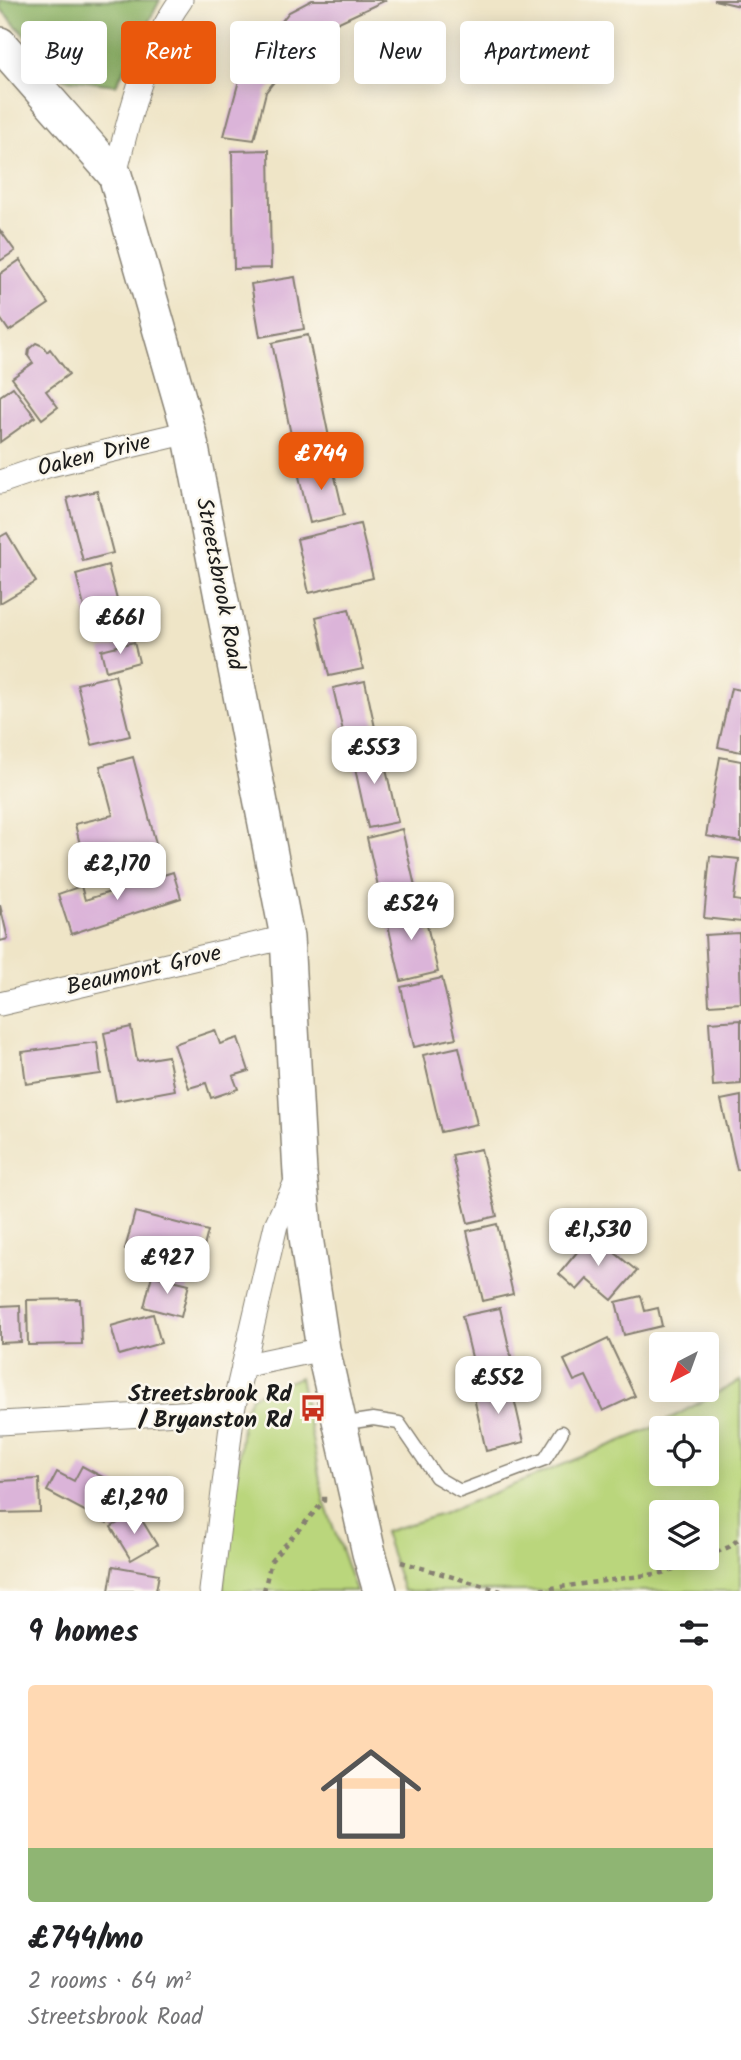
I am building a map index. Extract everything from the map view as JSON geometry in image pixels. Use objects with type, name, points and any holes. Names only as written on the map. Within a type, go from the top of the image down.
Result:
[{"type":"main road","name":"Streetsbrook Road","points":[[0,44],[115,175],[189,432],[287,937],[300,1173],[306,1237],[323,1349],[380,1591]]},
{"type":"street","points":[[115,175],[136,91],[164,24],[181,0]]},
{"type":"street","name":"Oaken Drive","points":[[0,482],[50,465],[189,432]]},
{"type":"street","name":"Beaumont Grove","points":[[0,1004],[287,937]]},
{"type":"street","name":"Streetsbrook Road","points":[[211,1591],[233,1410],[276,1225],[300,1173]]},
{"type":"street","points":[[243,1366],[323,1349]]},
{"type":"street","points":[[0,1423],[233,1410]]},
{"type":"lane","points":[[339,1424],[373,1419],[399,1423],[436,1477],[460,1491],[545,1459],[562,1432]]},
{"type":"path","points":[[264,1591],[271,1561],[324,1501],[325,1488]]},
{"type":"path","points":[[719,1552],[729,1548],[741,1537]]},
{"type":"path","points":[[369,1553],[501,1591]]},
{"type":"path","points":[[531,1591],[670,1570]]},
{"type":"green space","points":[[0,0],[160,0],[149,21],[121,21],[121,75],[116,85],[107,84],[107,21],[21,21],[21,31],[0,8]]},
{"type":"green space","points":[[300,1377],[324,1501],[356,1591],[223,1591],[244,1410],[252,1396]]},
{"type":"green space","points":[[741,1380],[741,1591],[403,1591],[384,1532],[442,1514],[649,1430],[649,1486],[719,1486],[719,1416],[675,1416],[701,1402],[719,1402],[719,1392]]},
{"type":"building","points":[[312,0],[386,0],[340,21],[282,21],[289,12]]},
{"type":"building","points":[[714,0],[741,0],[740,6]]},
{"type":"building","points":[[238,84],[272,84],[266,92],[254,140],[224,136]]},
{"type":"building","points":[[269,150],[271,268],[234,269],[232,151]]},
{"type":"building","points":[[0,230],[15,251],[0,261]]},
{"type":"building","points":[[20,260],[49,304],[9,331],[0,318],[0,274]]},
{"type":"building","points":[[295,277],[304,329],[260,337],[251,284]]},
{"type":"building","points":[[308,335],[331,447],[295,454],[272,343]]},
{"type":"building","points":[[36,343],[43,346],[47,352],[50,349],[69,374],[46,391],[58,407],[42,419],[12,378],[33,363],[28,356],[29,349]]},
{"type":"building","points":[[13,387],[35,417],[0,442],[0,396]]},
{"type":"building","points":[[331,460],[344,515],[310,523],[297,468]]},
{"type":"building","points":[[97,491],[113,553],[83,561],[67,498]]},
{"type":"building","points":[[360,524],[373,578],[309,593],[297,539]]},
{"type":"building","points":[[7,533],[36,582],[0,603],[0,537]]},
{"type":"building","points":[[108,565],[124,627],[91,636],[76,574]]},
{"type":"building","points":[[349,609],[363,669],[329,676],[316,617]]},
{"type":"building","points":[[134,642],[139,662],[106,671],[101,650]]},
{"type":"building","points":[[115,675],[130,736],[92,745],[77,684]]},
{"type":"building","points":[[365,681],[377,737],[346,744],[333,688]]},
{"type":"building","points":[[731,688],[741,690],[741,752],[718,747]]},
{"type":"building","points":[[380,743],[398,822],[368,828],[351,750]]},
{"type":"building","points":[[133,757],[158,851],[134,857],[131,848],[84,861],[75,824],[113,815],[100,766]]},
{"type":"building","points":[[720,757],[741,761],[741,842],[706,836]]},
{"type":"building","points":[[402,829],[416,891],[381,899],[367,838]]},
{"type":"building","points":[[710,856],[739,859],[734,900],[741,901],[741,922],[704,918]]},
{"type":"building","points":[[173,872],[181,898],[71,934],[58,894],[81,886],[85,900]]},
{"type":"building","points":[[422,904],[438,972],[401,981],[385,912]]},
{"type":"building","points":[[0,905],[8,939],[0,941]]},
{"type":"building","points":[[739,933],[741,1003],[709,1005],[705,935]]},
{"type":"building","points":[[442,978],[456,1038],[414,1047],[401,987]]},
{"type":"building","points":[[741,1020],[741,1084],[713,1086],[709,1022]]},
{"type":"building","points":[[131,1027],[137,1061],[168,1056],[175,1090],[116,1101],[104,1033]]},
{"type":"building","points":[[215,1030],[220,1044],[238,1038],[249,1071],[233,1076],[238,1089],[211,1098],[206,1083],[189,1088],[174,1044]]},
{"type":"building","points":[[97,1042],[101,1074],[26,1084],[22,1052]]},
{"type":"building","points":[[459,1047],[477,1124],[441,1132],[423,1055]]},
{"type":"building","points":[[741,1096],[741,1169],[737,1170],[721,1100]]},
{"type":"building","points":[[481,1149],[497,1216],[468,1223],[452,1155]]},
{"type":"building","points":[[135,1212],[208,1231],[199,1267],[125,1249]]},
{"type":"building","points":[[497,1224],[513,1294],[483,1301],[467,1231]]},
{"type":"building","points":[[592,1234],[637,1271],[612,1300],[587,1279],[577,1290],[559,1274]]},
{"type":"building","points":[[152,1275],[189,1284],[181,1317],[144,1307]]},
{"type":"building","points":[[641,1296],[645,1311],[658,1308],[662,1326],[624,1335],[616,1302]]},
{"type":"building","points":[[80,1299],[82,1344],[28,1345],[27,1300]]},
{"type":"building","points":[[20,1305],[21,1342],[0,1343],[0,1306]]},
{"type":"building","points":[[500,1308],[514,1369],[477,1378],[462,1316]]},
{"type":"building","points":[[153,1314],[161,1343],[119,1355],[111,1326]]},
{"type":"building","points":[[608,1339],[635,1396],[603,1411],[586,1376],[574,1381],[564,1360]]},
{"type":"building","points":[[510,1381],[524,1442],[486,1451],[472,1389]]},
{"type":"building","points":[[82,1466],[125,1489],[107,1523],[47,1491],[57,1472],[74,1481]]},
{"type":"building","points":[[39,1479],[40,1512],[0,1513],[0,1481]]},
{"type":"building","points":[[137,1512],[157,1545],[131,1560],[111,1527]]},
{"type":"building","points":[[113,1566],[159,1574],[156,1591],[109,1591]]},
{"type":"place","name":"Streetsbrook Rd / Bryanston Rd","points":[[313,1408]]}]
